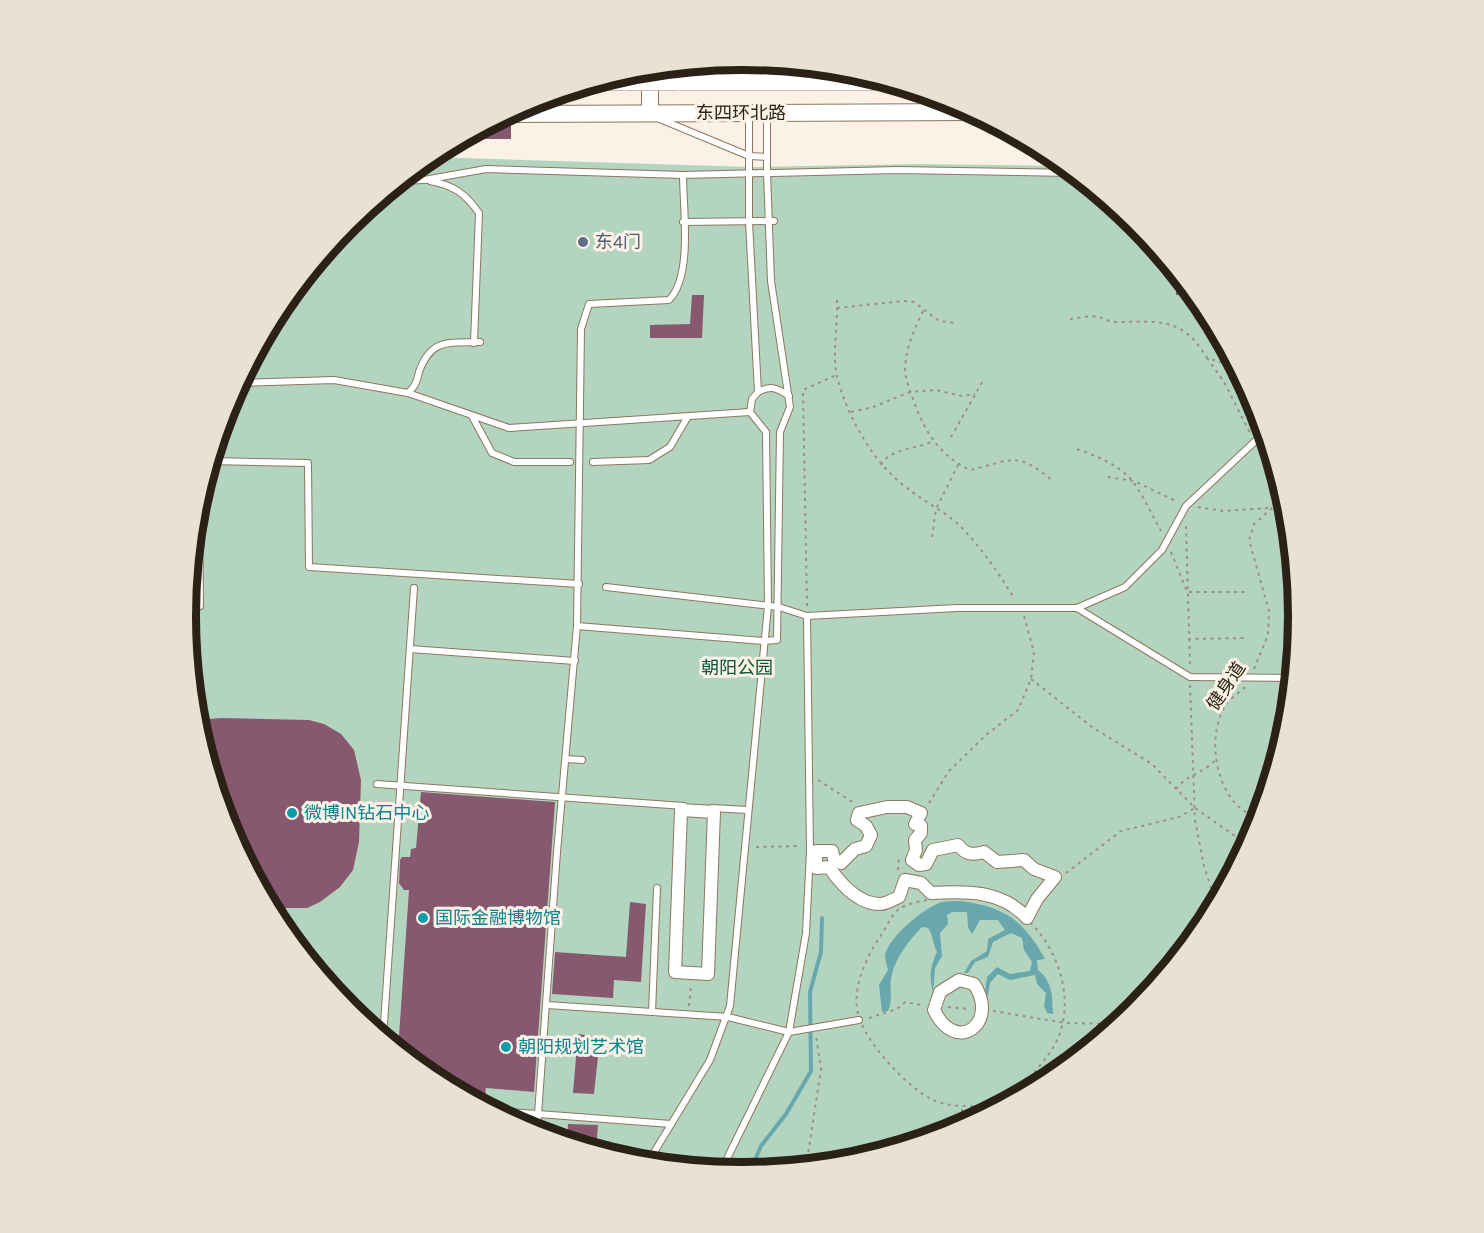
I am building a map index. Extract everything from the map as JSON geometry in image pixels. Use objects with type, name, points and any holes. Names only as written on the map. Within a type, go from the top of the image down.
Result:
[{"type":"highway","name":"东四环北路","points":[[641,80],[843,80]]},
{"type":"street","points":[[650,78],[650,113]]},
{"type":"street","name":"东四环北路","points":[[529,114],[951,112]]},
{"type":"street","points":[[887,807],[907,807],[921,813],[915,824],[921,826],[921,832],[915,840],[916,850],[912,860],[919,865],[926,864],[933,850],[958,845],[963,852],[972,855],[984,852],[997,862],[1024,860],[1034,869],[1055,877],[1037,899],[1027,918],[1015,905],[970,890],[931,893],[921,883],[905,880],[899,897],[880,904],[857,896],[840,883],[829,867],[816,868],[816,851],[832,851],[834,859],[841,862],[855,849],[866,846],[871,835],[866,826],[857,820],[859,813],[874,811],[887,807]]},
{"type":"street","points":[[681,810],[714,812],[708,974],[692,973],[675,972],[681,810]]},
{"type":"street","points":[[959,980],[974,984],[981,994],[983,1017],[974,1029],[961,1033],[950,1032],[940,1023],[934,1010],[935,1006],[940,992],[959,980]]},
{"type":"lane","points":[[650,113],[660,121],[749,156],[767,156]]},
{"type":"lane","points":[[578,626],[763,641],[777,640],[780,432],[787,419],[789,396],[771,281],[771,221],[767,172],[768,113]]},
{"type":"lane","points":[[749,114],[749,222],[758,392]]},
{"type":"lane","points":[[414,180],[486,169],[683,175],[917,170],[1059,173]]},
{"type":"lane","points":[[538,1123],[561,797],[578,626],[580,345],[589,304],[669,300],[679,285],[686,234],[683,222],[683,175]]},
{"type":"lane","points":[[408,393],[414,388],[425,355],[444,343],[477,342],[479,213],[467,196],[448,184],[424,180]]},
{"type":"lane","points":[[683,222],[771,221]]},
{"type":"lane","points":[[249,383],[331,380],[408,393],[509,428],[687,418],[750,412]]},
{"type":"lane","points":[[652,1155],[710,1060],[728,1017],[768,606],[766,432],[750,412],[752,399],[767,387],[777,388],[789,396]]},
{"type":"lane","points":[[472,416],[492,453],[514,462],[570,462]]},
{"type":"lane","points":[[593,462],[649,460],[670,447],[687,418]]},
{"type":"lane","points":[[766,432],[780,432]]},
{"type":"lane","points":[[606,587],[779,607],[807,616],[957,608],[1077,608],[1125,587],[1167,542],[1186,506],[1258,438]]},
{"type":"lane","points":[[219,461],[308,463],[309,567],[579,584]]},
{"type":"lane","points":[[200,558],[200,606]]},
{"type":"lane","points":[[384,1028],[414,588]]},
{"type":"lane","points":[[1077,608],[1190,677],[1284,678]]},
{"type":"lane","points":[[726,1162],[789,1032],[806,933],[809,844],[807,616]]},
{"type":"lane","points":[[410,649],[575,661]]},
{"type":"lane","points":[[566,759],[582,760]]},
{"type":"lane","points":[[376,784],[747,810]]},
{"type":"lane","points":[[652,1012],[657,888]]},
{"type":"lane","points":[[547,1005],[728,1017],[789,1032],[859,1020]]},
{"type":"lane","points":[[515,1112],[671,1124]]},
{"type":"path","points":[[837,308],[903,301],[914,302],[939,321],[955,323]]},
{"type":"path","points":[[923,311],[911,335],[905,371],[921,424],[932,442],[958,465],[970,471],[1010,458],[1029,461],[1053,481]]},
{"type":"path","points":[[1070,319],[1098,316],[1112,322],[1144,320],[1174,325],[1195,338],[1224,382],[1255,440]]},
{"type":"path","points":[[1207,358],[1226,364]]},
{"type":"path","points":[[807,616],[803,390],[837,375]]},
{"type":"path","points":[[951,436],[984,379]]},
{"type":"path","points":[[851,412],[873,407],[910,392],[936,390],[962,396],[975,394]]},
{"type":"path","points":[[881,465],[885,458],[896,451],[916,448],[932,442]]},
{"type":"path","points":[[1077,449],[1110,461],[1134,481],[1186,506],[1223,511],[1269,508]]},
{"type":"path","points":[[932,537],[936,509],[958,465]]},
{"type":"path","points":[[1108,477],[1134,481]]},
{"type":"path","points":[[1134,481],[1167,542],[1187,592]]},
{"type":"path","name":"健身道","points":[[1250,814],[1236,805],[1225,788],[1216,759],[1216,725],[1228,702],[1245,687],[1268,634],[1269,611],[1249,540],[1254,524],[1276,503]]},
{"type":"path","points":[[1186,506],[1188,639],[1195,820],[1204,866],[1213,894]]},
{"type":"path","points":[[1187,592],[1245,592]]},
{"type":"path","points":[[1188,639],[1245,638]]},
{"type":"path","points":[[1031,679],[1092,727],[1152,764],[1195,808],[1240,839]]},
{"type":"path","points":[[1176,789],[1194,774],[1209,769],[1216,759]]},
{"type":"path","points":[[807,770],[850,801],[874,811]]},
{"type":"path","points":[[1059,878],[1121,831],[1179,817],[1195,808]]},
{"type":"path","points":[[744,847],[809,844]]},
{"type":"path","points":[[987,1104],[962,1106],[939,1103],[913,1086],[887,1063],[859,1020],[858,990],[869,953],[899,909],[933,899],[970,894],[1012,908],[1041,933],[1061,967],[1065,1023],[1054,1047],[1027,1081]]},
{"type":"path","points":[[688,1015],[692,973]]},
{"type":"path","points":[[880,1016],[905,1002],[983,1010],[1065,1023],[1105,1025]]},
{"type":"path","points":[[1095,1033],[1098,1025]]},
{"type":"path","points":[[807,1158],[821,1069],[816,1027]]},
{"type":"path","points":[[962,1106],[962,1116]]},
{"type":"green space","name":"朝阳公园","points":[[448,158],[749,167],[917,164],[1049,166],[1102,206],[1153,256],[1196,313],[1232,375],[1259,441],[1269,475],[1278,510],[1287,581],[1287,652],[1283,688],[1278,723],[1259,792],[1232,858],[1215,890],[1196,920],[1153,977],[1128,1003],[1074,1050],[1015,1089],[983,1106],[918,1134],[883,1144],[813,1158],[778,1161],[706,1161],[671,1158],[635,1152],[566,1134],[533,1121],[469,1089],[410,1050],[382,1027],[331,977],[309,949],[269,890],[252,858],[225,792],[215,758],[206,723],[197,652],[197,581],[201,545],[206,510],[225,441],[252,375],[269,343],[309,284],[331,256],[382,206],[410,183]]},
{"type":"water","points":[[960,901],[1000,911],[1011,917],[1029,934],[1045,959],[1037,960],[1038,970],[1049,984],[1053,1014],[1047,1013],[1044,1006],[1046,993],[1037,984],[1035,975],[1010,980],[998,974],[990,983],[988,996],[985,992],[987,977],[997,967],[1010,974],[1030,971],[1032,962],[1024,950],[1022,938],[1011,933],[993,942],[988,957],[975,962],[968,973],[964,973],[971,961],[987,951],[988,939],[1005,930],[998,920],[980,920],[972,934],[968,927],[967,912],[952,912],[947,915],[948,924],[940,933],[942,956],[935,968],[933,993],[931,972],[937,952],[930,931],[922,927],[908,943],[897,961],[891,979],[890,1006],[888,1011],[882,1012],[879,985],[888,970],[885,956],[892,941],[899,932],[926,910],[942,902]]},
{"type":"building","points":[[511,124],[511,139],[485,139],[485,136]]},
{"type":"building","points":[[1176,285],[1183,295],[1176,295]]},
{"type":"building","points":[[692,295],[704,295],[702,338],[650,338],[650,325],[690,324]]},
{"type":"building","name":"微博IN钻石中心","points":[[209,719],[309,720],[324,724],[341,734],[354,750],[361,780],[359,842],[353,870],[340,887],[320,902],[307,908],[280,908],[269,890],[252,858],[225,792],[206,723]]},
{"type":"building","points":[[421,792],[555,802],[534,1092],[486,1088],[485,1096],[482,1096],[439,1070],[399,1041],[409,890],[404,890],[399,883],[400,860],[402,857],[410,857],[411,849],[416,848]]},
{"type":"building","points":[[630,902],[646,904],[641,982],[614,980],[613,998],[552,994],[555,952],[626,957]]},
{"type":"building","points":[[578,1034],[600,1037],[594,1094],[573,1093]]},
{"type":"building","points":[[568,1124],[598,1125],[597,1143],[567,1134]]},
{"type":"waterway","points":[[754,1162],[761,1146],[786,1114],[811,1071],[810,992],[821,952],[822,918]]},
{"type":"place","name":"东4门","points":[[583,242]]},
{"type":"place","name":"微博IN钻石中心","points":[[292,813]]},
{"type":"place","name":"国际金融博物馆","points":[[423,918]]},
{"type":"place","name":"朝阳规划艺术馆","points":[[506,1047]]}]
